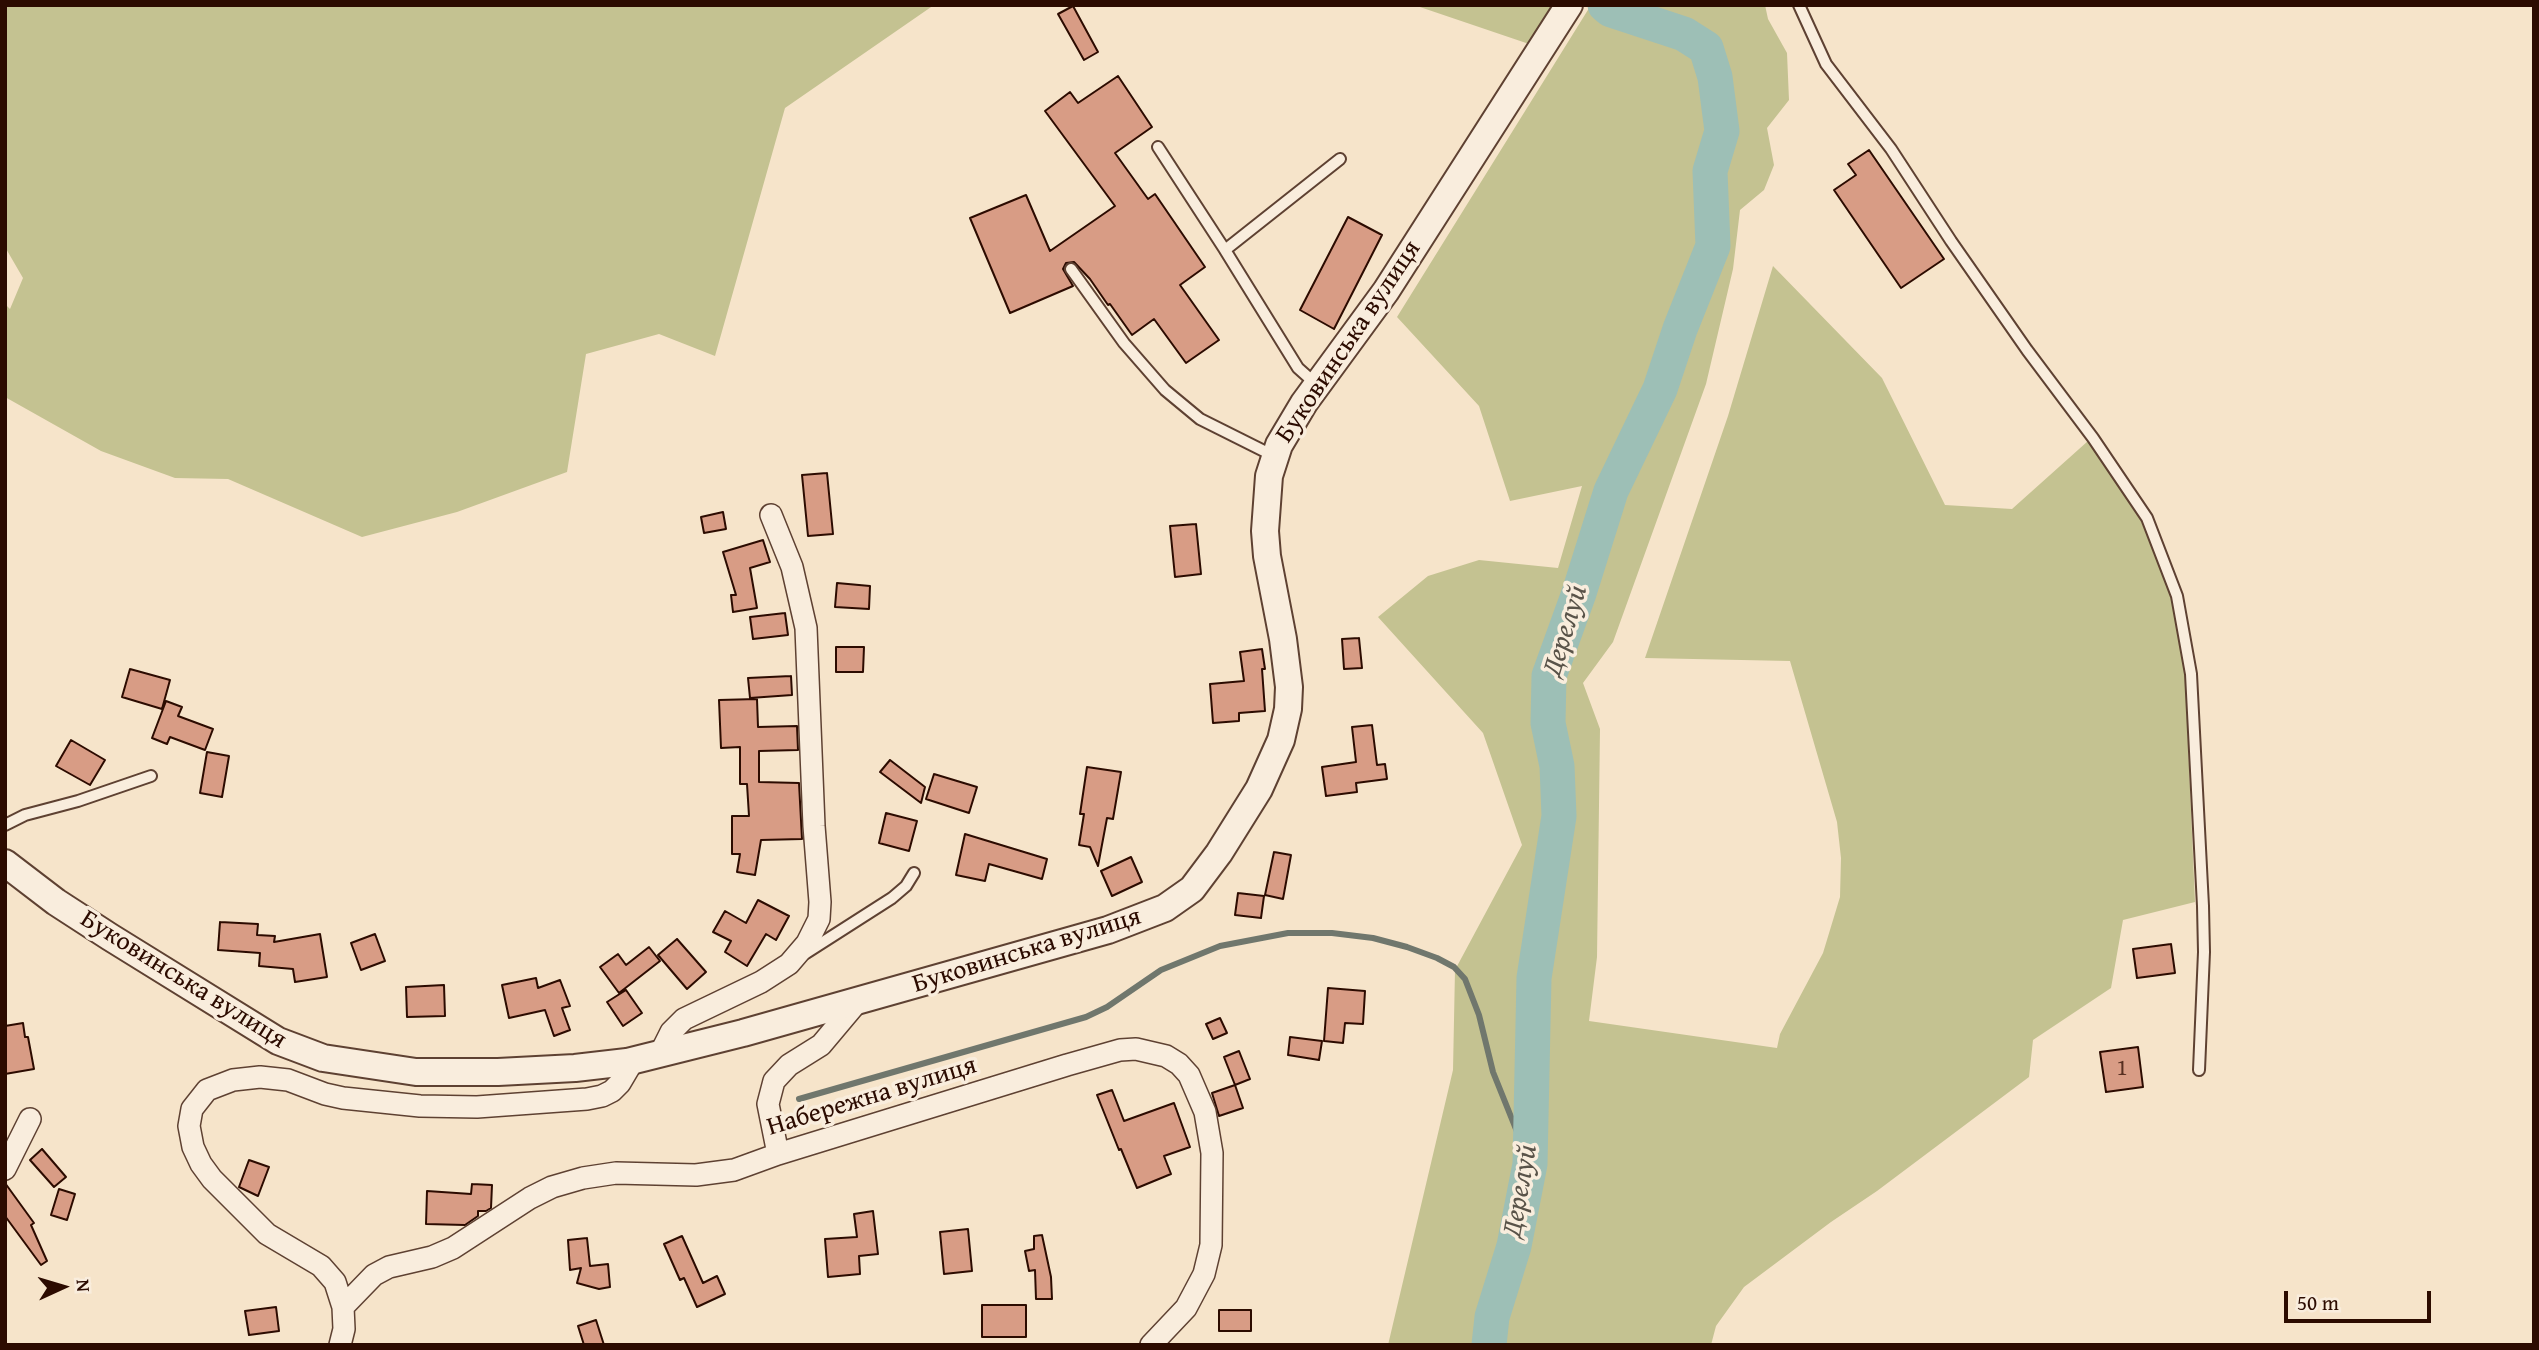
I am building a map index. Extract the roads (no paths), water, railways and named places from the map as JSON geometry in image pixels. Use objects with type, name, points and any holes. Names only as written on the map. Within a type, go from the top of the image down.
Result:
[{"type":"street","name":"Буковинська вулиця","points":[[5,863],[56,902],[262,1032],[301,1051],[349,1063],[432,1072],[575,1068],[660,1054],[858,1001],[1137,920],[1177,901],[1203,876],[1269,771],[1281,740],[1288,709],[1287,666],[1265,531],[1268,485],[1274,456],[1290,425],[1386,291],[1569,5]]},
{"type":"street","points":[[660,1054],[671,1032],[684,1019],[743,991],[789,964],[802,951],[819,919],[806,628],[792,567],[771,515]]},
{"type":"street","points":[[778,1154],[768,1104],[774,1081],[789,1065],[821,1045],[858,1001]]},
{"type":"street","name":"Набережна вулиця","points":[[343,1307],[367,1281],[382,1270],[432,1257],[453,1248],[530,1198],[552,1187],[583,1178],[616,1173],[681,1175],[723,1172],[1112,1052],[1144,1049],[1179,1063],[1189,1076],[1207,1119],[1212,1153],[1212,1227],[1209,1255],[1195,1293],[1181,1314],[1151,1345]]},
{"type":"street","points":[[340,1345],[344,1329],[343,1307],[335,1282],[321,1266],[262,1230],[212,1179],[201,1164],[193,1147],[189,1126],[192,1109],[207,1090],[224,1082],[260,1077],[288,1080],[334,1096],[420,1106],[477,1107],[587,1100],[612,1091],[620,1083],[633,1060]]},
{"type":"street","points":[[5,1169],[30,1119]]},
{"type":"lane","points":[[1799,5],[1826,64],[1891,149],[1974,274],[2093,438],[2147,518],[2177,596],[2191,674],[2203,906],[2204,953],[2199,1070]]},
{"type":"lane","points":[[1158,147],[1298,368],[1317,385]]},
{"type":"lane","points":[[1225,250],[1340,159]]},
{"type":"lane","points":[[1071,269],[1124,343],[1165,390],[1200,418],[1274,456]]},
{"type":"lane","points":[[5,825],[25,815],[78,801],[151,776]]},
{"type":"lane","points":[[789,964],[892,898],[906,886],[914,873]]},
{"type":"waterway","name":"Дерелуй","points":[[1489,1345],[1492,1317],[1514,1246],[1530,1164],[1534,978],[1559,816],[1557,766],[1548,723],[1549,676],[1611,491],[1660,389],[1713,246],[1710,171],[1722,131],[1715,77],[1706,48],[1684,34],[1611,10],[1605,5]]},
{"type":"waterway","points":[[799,1099],[1086,1017],[1107,1007],[1161,970],[1220,946],[1288,933],[1332,933],[1373,938],[1407,947],[1454,967],[1465,979],[1479,1015],[1493,1072],[1530,1164]]}]
